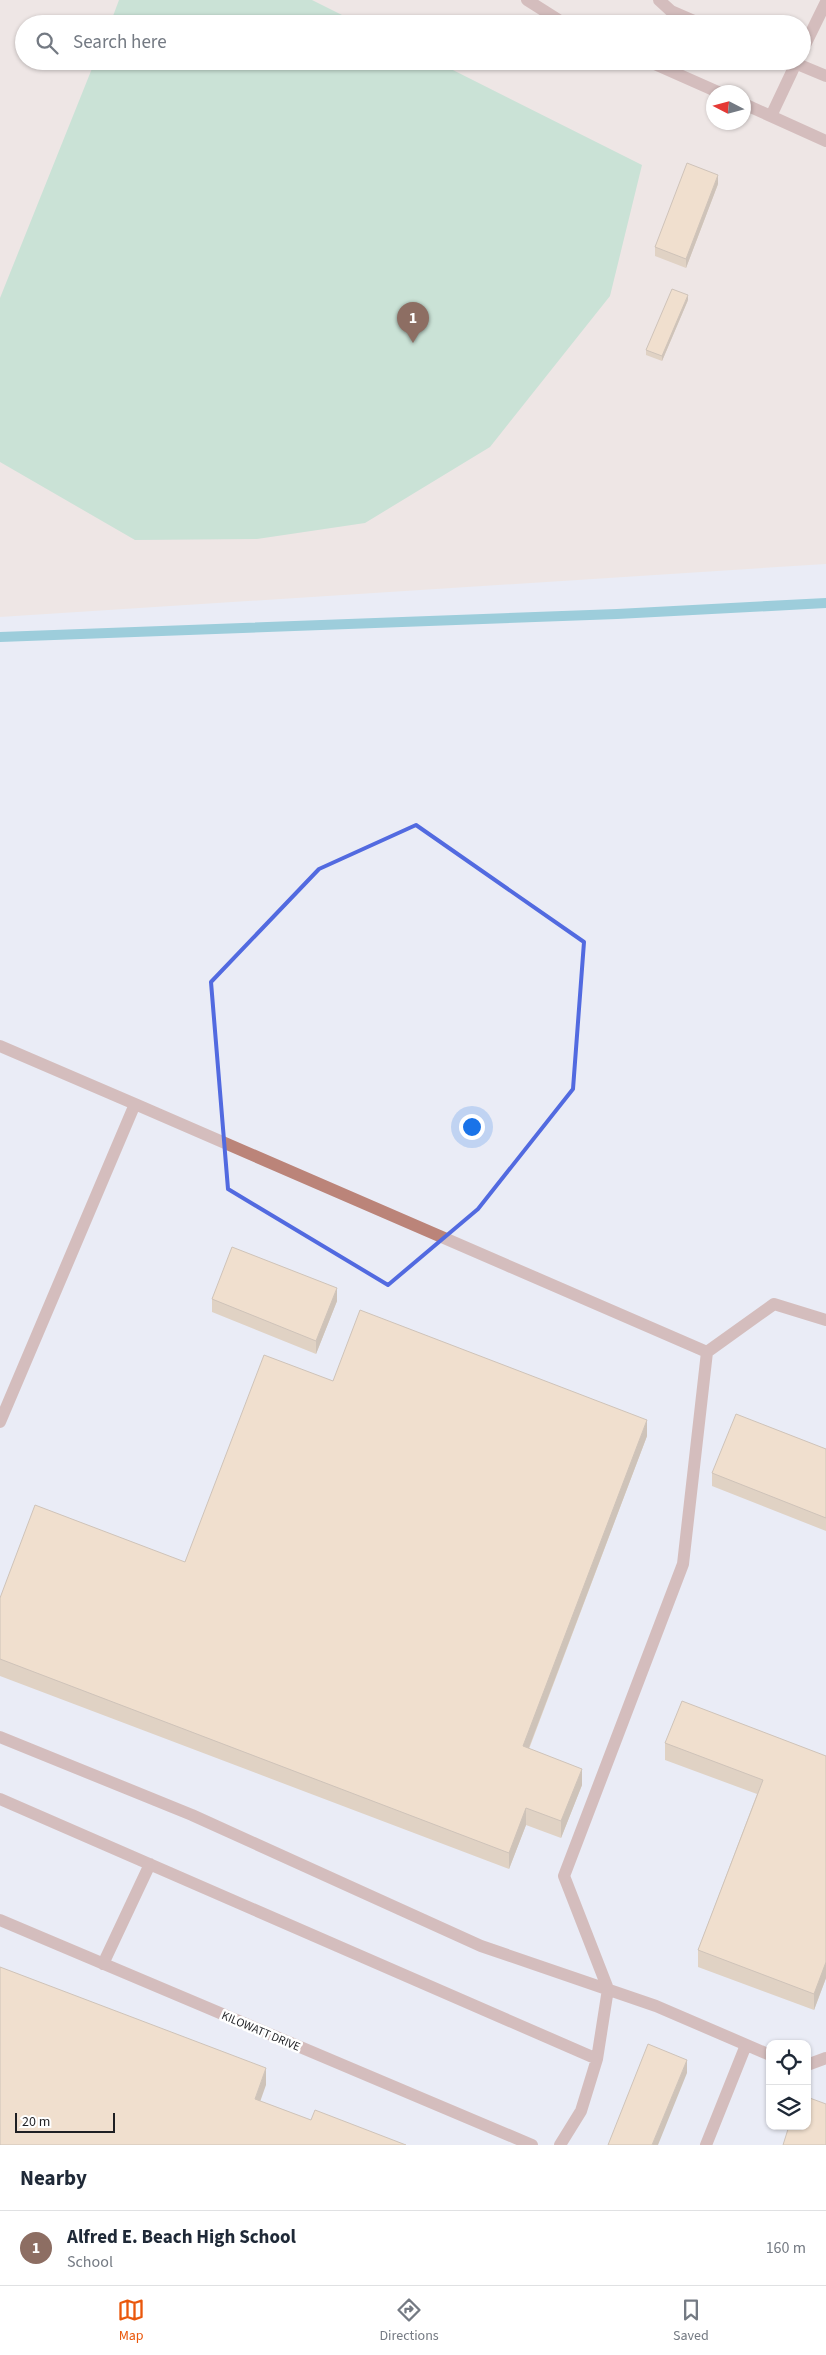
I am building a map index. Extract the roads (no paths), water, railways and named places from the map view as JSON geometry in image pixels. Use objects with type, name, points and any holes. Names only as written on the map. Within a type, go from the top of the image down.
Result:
[{"type":"lane","points":[[527,0],[550,15]]},
{"type":"lane","points":[[659,0],[671,11],[680,15]]},
{"type":"lane","points":[[811,33],[826,2]]},
{"type":"lane","points":[[811,69],[826,76]]},
{"type":"lane","points":[[668,70],[706,87]]},
{"type":"lane","points":[[772,116],[791,70]]},
{"type":"lane","points":[[751,107],[826,141]]},
{"type":"lane","points":[[0,1046],[706,1352]]},
{"type":"lane","points":[[0,1422],[135,1104]]},
{"type":"lane","points":[[560,2145],[581,2111],[598,2059],[608,1990],[564,1876],[682,1564],[706,1352],[774,1304],[826,1320]]},
{"type":"lane","points":[[0,1737],[192,1815],[481,1946],[656,2006],[766,2053]]},
{"type":"lane","points":[[0,1799],[598,2059]]},
{"type":"lane","points":[[103,1964],[150,1864]]},
{"type":"lane","name":"KILOWATT DRIVE","points":[[0,1920],[527,2144]]},
{"type":"lane","points":[[706,2145],[746,2045]]},
{"type":"lane","points":[[811,2064],[826,2058]]},
{"type":"waterway","points":[[0,637],[617,614],[826,603]]},
{"type":"place","name":"Alfred E. Beach High School","points":[[413,343]]}]
